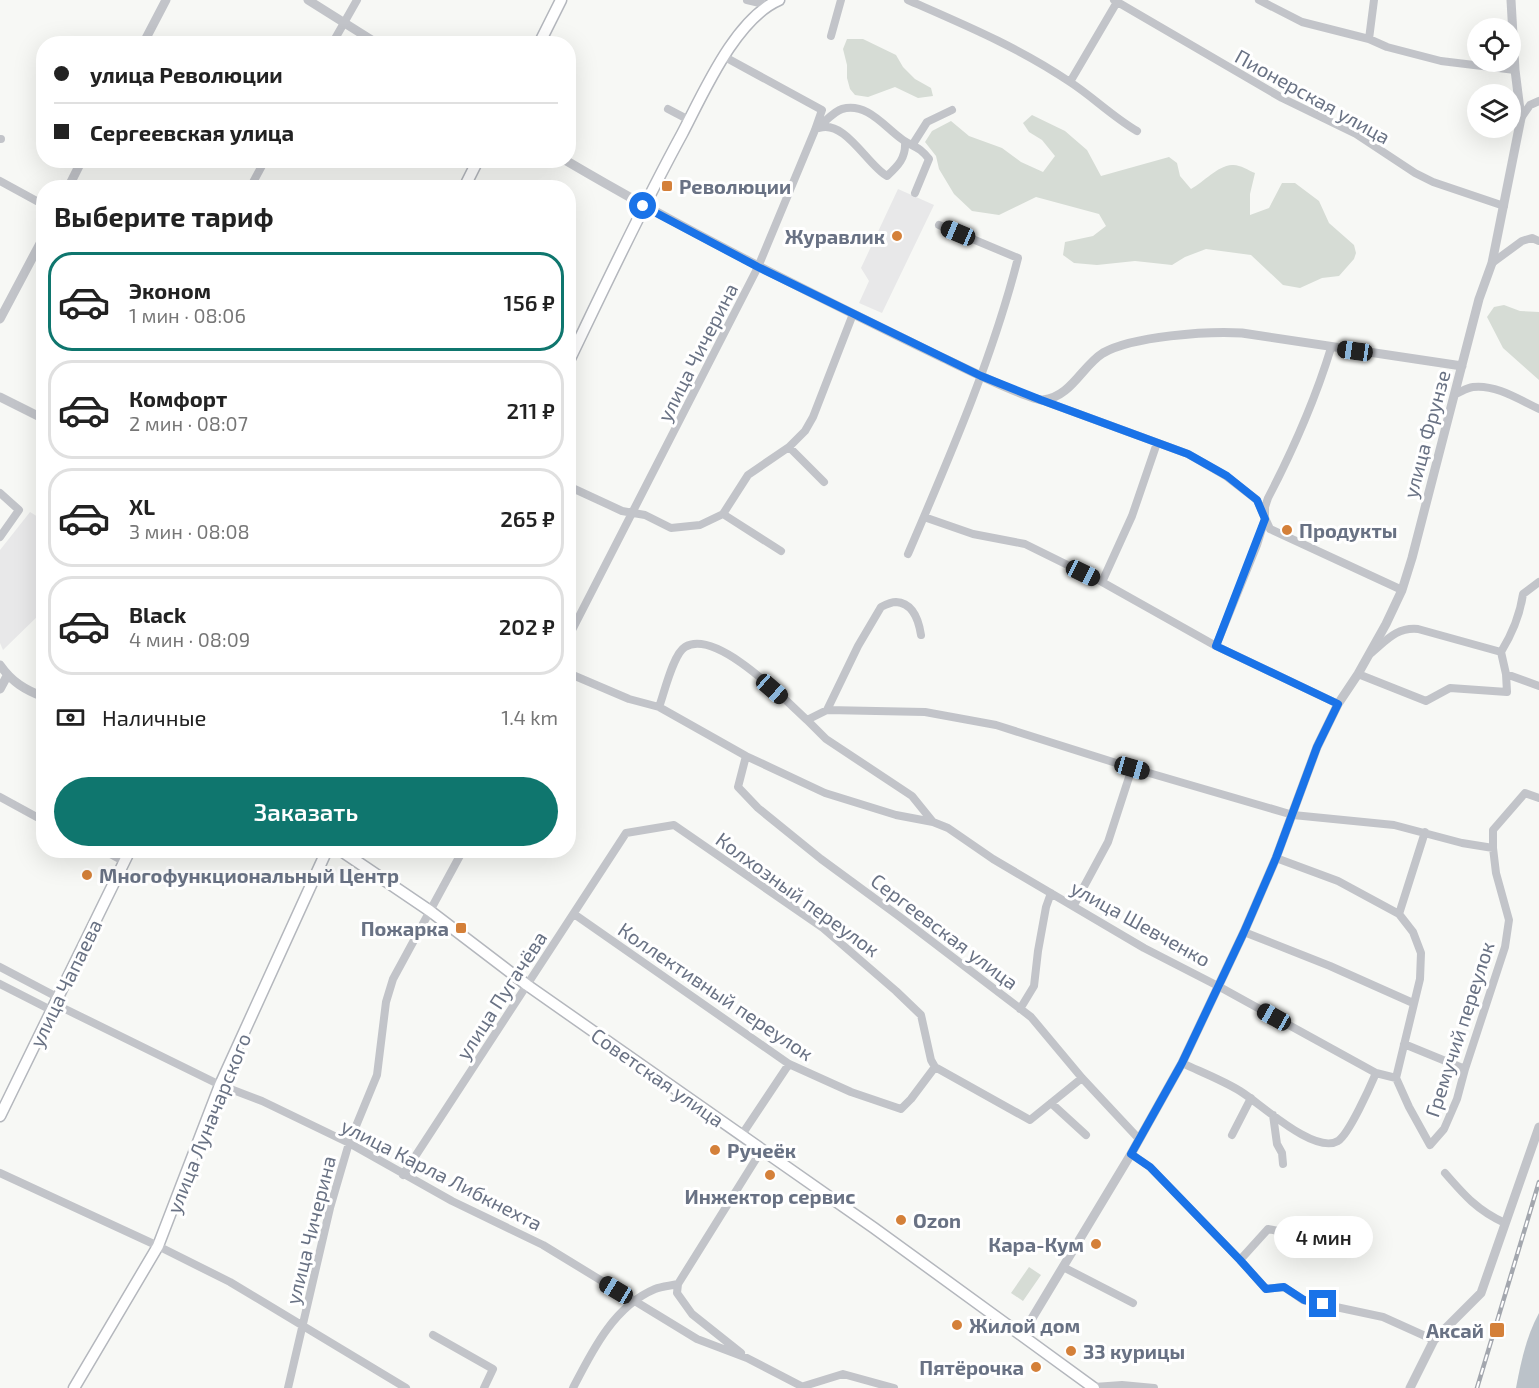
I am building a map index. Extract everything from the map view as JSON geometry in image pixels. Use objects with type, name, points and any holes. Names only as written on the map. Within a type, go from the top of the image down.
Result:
[{"type":"main road","points":[[542,36],[561,0]]},
{"type":"main road","points":[[576,346],[643,206],[723,56],[744,28],[767,5],[779,0]]},
{"type":"main road","name":"улица Чапаева","points":[[0,1116],[127,858]]},
{"type":"main road","name":"улица Луначарского","points":[[74,1388],[158,1246],[220,1085],[323,858]]},
{"type":"main road","name":"Советская улица","points":[[352,858],[430,911],[527,985],[761,1151],[874,1228],[1094,1388]]},
{"type":"street","points":[[147,36],[166,0]]},
{"type":"street","points":[[308,0],[365,36]]},
{"type":"street","points":[[338,36],[357,0]]},
{"type":"street","points":[[747,0],[767,5]]},
{"type":"street","points":[[831,36],[841,0]]},
{"type":"street","points":[[908,0],[1004,42],[1070,82],[1124,124],[1137,131]]},
{"type":"street","points":[[1261,0],[1302,22],[1369,39],[1387,47],[1442,61],[1467,64]]},
{"type":"street","points":[[1369,39],[1374,0]]},
{"type":"street","name":"улица Фрунзе","points":[[1511,0],[1512,18]]},
{"type":"street","points":[[1070,82],[1115,1]]},
{"type":"street","name":"Пионерская улица","points":[[1115,1],[1282,98],[1356,134],[1415,173],[1433,182],[1504,206]]},
{"type":"street","name":"улица Чичерина","points":[[576,623],[758,267],[822,110],[723,56]]},
{"type":"street","points":[[1521,118],[1530,105],[1539,101]]},
{"type":"street","points":[[815,130],[841,109],[858,108],[873,114],[909,143],[922,150],[929,159],[915,193]]},
{"type":"street","points":[[668,109],[689,120]]},
{"type":"street","points":[[815,130],[825,126],[836,130],[856,144],[877,171],[887,176],[899,165],[909,143],[927,122],[952,110]]},
{"type":"street","name":"улица Фрунзе","points":[[1022,1335],[1131,1154],[1182,1063],[1276,858],[1317,747],[1338,704],[1369,655],[1402,590],[1479,299],[1492,263],[1517,138]]},
{"type":"street","points":[[576,166],[643,206],[758,267],[981,376],[1188,454],[1227,476],[1257,500],[1270,528],[1402,590]]},
{"type":"street","points":[[0,181],[36,201]]},
{"type":"street","points":[[908,555],[981,376],[1000,323],[1018,258],[939,225]]},
{"type":"street","points":[[1492,263],[1522,241],[1532,238],[1539,241]]},
{"type":"street","points":[[0,319],[36,251]]},
{"type":"street","points":[[576,489],[633,514],[645,515],[671,528],[700,525],[723,514],[748,475],[789,447],[806,431],[853,314]]},
{"type":"street","points":[[1041,400],[1055,397],[1068,388],[1102,354],[1142,342],[1214,332],[1242,333],[1462,366]]},
{"type":"street","points":[[1216,646],[1265,519],[1268,498],[1307,415],[1331,348]]},
{"type":"street","points":[[1455,394],[1469,387],[1480,386],[1499,391],[1539,410]]},
{"type":"street","points":[[0,397],[36,415]]},
{"type":"street","points":[[1102,582],[1132,516],[1157,443]]},
{"type":"street","points":[[789,447],[824,482]]},
{"type":"street","points":[[0,493],[19,510],[0,537]]},
{"type":"street","points":[[723,514],[781,551]]},
{"type":"street","points":[[924,517],[973,534],[1025,544],[1102,582],[1216,646],[1338,704]]},
{"type":"street","points":[[1358,674],[1426,700],[1450,688],[1507,692],[1501,652],[1521,610],[1523,594],[1539,582]]},
{"type":"street","points":[[827,710],[858,646],[881,606],[895,602],[904,605],[918,617],[921,635]]},
{"type":"street","points":[[1369,655],[1399,630],[1410,628],[1501,652]]},
{"type":"street","name":"улица Шевченко","points":[[659,707],[678,655],[684,647],[705,643],[736,657],[826,739],[912,796],[933,822]]},
{"type":"street","points":[[0,665],[7,676],[25,690],[36,694]]},
{"type":"street","points":[[1506,674],[1539,686]]},
{"type":"street","points":[[0,689],[7,676]]},
{"type":"street","name":"улица Шевченко","points":[[576,676],[629,699],[659,707],[746,756],[825,793],[948,828],[993,859],[1144,948],[1377,1073],[1396,1078]]},
{"type":"street","points":[[807,720],[827,710],[924,712],[996,725],[1132,768],[1293,814],[1394,825],[1462,843],[1493,848],[1493,830],[1525,793],[1539,798]]},
{"type":"street","name":"Сергеевская улица","points":[[746,756],[738,787],[758,808],[821,859],[900,916],[1031,1017],[1082,1078],[1139,1139]]},
{"type":"street","points":[[1074,905],[1108,842],[1132,768]]},
{"type":"street","points":[[0,797],[36,817]]},
{"type":"street","name":"Колхозный переулок","points":[[626,833],[674,825],[823,928],[863,961],[921,1015],[931,1060],[935,1067]]},
{"type":"street","points":[[1399,914],[1425,832]]},
{"type":"street","name":"улица Пугачёва","points":[[403,1175],[626,833]]},
{"type":"street","name":"Гремучий переулок","points":[[1396,1078],[1430,1145],[1444,1130],[1457,1099],[1505,947],[1509,921],[1496,873],[1493,848]]},
{"type":"street","points":[[118,858],[125,862]]},
{"type":"street","name":"улица Чичерина","points":[[288,1388],[327,1218],[349,1143],[377,1075],[386,1002],[393,979],[460,858]]},
{"type":"street","points":[[1276,858],[1338,881],[1399,914],[1413,932],[1421,953],[1420,979],[1396,1078]]},
{"type":"street","points":[[1020,1009],[1034,986],[1046,907],[1051,893]]},
{"type":"street","name":"Коллективный переулок","points":[[574,914],[789,1065],[851,1092],[901,1109],[935,1067]]},
{"type":"street","points":[[1244,932],[1340,970],[1413,1003]]},
{"type":"street","name":"улица Карла Либкнехта","points":[[0,967],[55,1004]]},
{"type":"street","name":"улица Карла Либкнехта","points":[[0,984],[55,1004],[220,1085],[262,1101],[349,1143],[452,1201],[543,1245],[697,1339],[747,1358],[805,1387],[843,1374],[894,1388]]},
{"type":"street","points":[[1404,1044],[1465,1069]]},
{"type":"street","points":[[1182,1063],[1251,1098],[1312,1140],[1327,1143],[1338,1141],[1346,1132],[1377,1073]]},
{"type":"street","points":[[741,1136],[789,1065]]},
{"type":"street","points":[[935,1067],[1030,1120],[1082,1078]]},
{"type":"street","points":[[1232,1135],[1251,1098]]},
{"type":"street","points":[[1052,1103],[1086,1135]]},
{"type":"street","points":[[1273,1115],[1277,1144],[1282,1153],[1282,1164]]},
{"type":"street","points":[[1410,1388],[1434,1340],[1481,1293],[1539,1127]]},
{"type":"street","points":[[747,1358],[692,1314],[677,1293],[678,1284],[761,1151]]},
{"type":"street","points":[[1131,1154],[1150,1167],[1266,1289],[1284,1287],[1304,1300],[1383,1317],[1434,1340]]},
{"type":"street","points":[[0,1173],[230,1282],[406,1388]]},
{"type":"street","points":[[1445,1173],[1469,1200],[1487,1215],[1505,1223]]},
{"type":"street","points":[[1240,1260],[1268,1229],[1335,1242]]},
{"type":"street","points":[[1063,1268],[1132,1303]]},
{"type":"street","points":[[573,1388],[594,1347],[634,1301],[656,1289],[678,1284]]},
{"type":"street","points":[[432,1335],[493,1369],[484,1388]]},
{"type":"street","points":[[1094,1388],[1122,1385],[1154,1388]]},
{"type":"shaded area","points":[[847,39],[863,39],[896,55],[903,67],[915,79],[931,88],[933,96],[918,98],[895,87],[868,97],[855,95],[850,89],[847,78],[843,49]]},
{"type":"shaded area","points":[[1032,115],[1065,131],[1087,150],[1101,176],[1169,157],[1177,163],[1180,176],[1191,189],[1221,168],[1238,165],[1255,173],[1250,194],[1250,215],[1269,208],[1282,183],[1295,183],[1319,201],[1329,223],[1354,245],[1356,253],[1354,259],[1339,276],[1322,278],[1300,288],[1283,285],[1251,255],[1206,249],[1172,265],[1135,261],[1097,265],[1074,263],[1063,255],[1065,242],[1093,236],[1106,226],[1099,214],[1036,197],[999,215],[972,211],[954,194],[939,169],[936,156],[925,142],[932,131],[951,121],[969,136],[1002,148],[1021,162],[1043,172],[1055,156],[1042,140],[1029,132],[1023,123]]},
{"type":"shaded area","name":"Журавлик","points":[[898,189],[934,205],[882,313],[859,303],[869,281],[861,268]]},
{"type":"shaded area","points":[[1504,305],[1520,311],[1539,312],[1539,380],[1503,348],[1487,317],[1494,307]]},
{"type":"shaded area","points":[[30,512],[36,516],[36,618],[3,650],[0,643],[0,550]]},
{"type":"shaded area","points":[[1029,1267],[1041,1275],[1023,1301],[1011,1293]]},
{"type":"shaded area","points":[[1539,1313],[1539,1388],[1516,1388],[1527,1340]]},
{"type":"railway","points":[[1477,1388],[1539,1182]]},
{"type":"place","name":"Революции","points":[[667,186]]},
{"type":"place","name":"Журавлик","points":[[897,236]]},
{"type":"place","name":"Продукты","points":[[1287,530]]},
{"type":"place","name":"Многофункциональный Центр","points":[[87,875]]},
{"type":"place","name":"Пожарка","points":[[461,928]]},
{"type":"place","name":"Ручеёк","points":[[715,1150]]},
{"type":"place","name":"Инжектор сервис","points":[[770,1175]]},
{"type":"place","name":"Ozon","points":[[901,1220]]},
{"type":"place","name":"Кара-Кум","points":[[1096,1244]]},
{"type":"place","name":"Жилой дом","points":[[957,1325]]},
{"type":"place","name":"Аксай","points":[[1497,1330]]},
{"type":"place","name":"33 курицы","points":[[1071,1351]]},
{"type":"place","name":"Пятёрочка","points":[[1036,1367]]},
{"type":"route","points":[[643,206],[758,267],[981,376],[1188,454],[1227,476],[1257,500],[1265,519],[1257,545],[1216,646],[1338,704],[1317,747],[1276,858],[1244,932],[1182,1063],[1131,1154],[1150,1167],[1266,1289],[1284,1287],[1304,1300],[1323,1304]]}]
